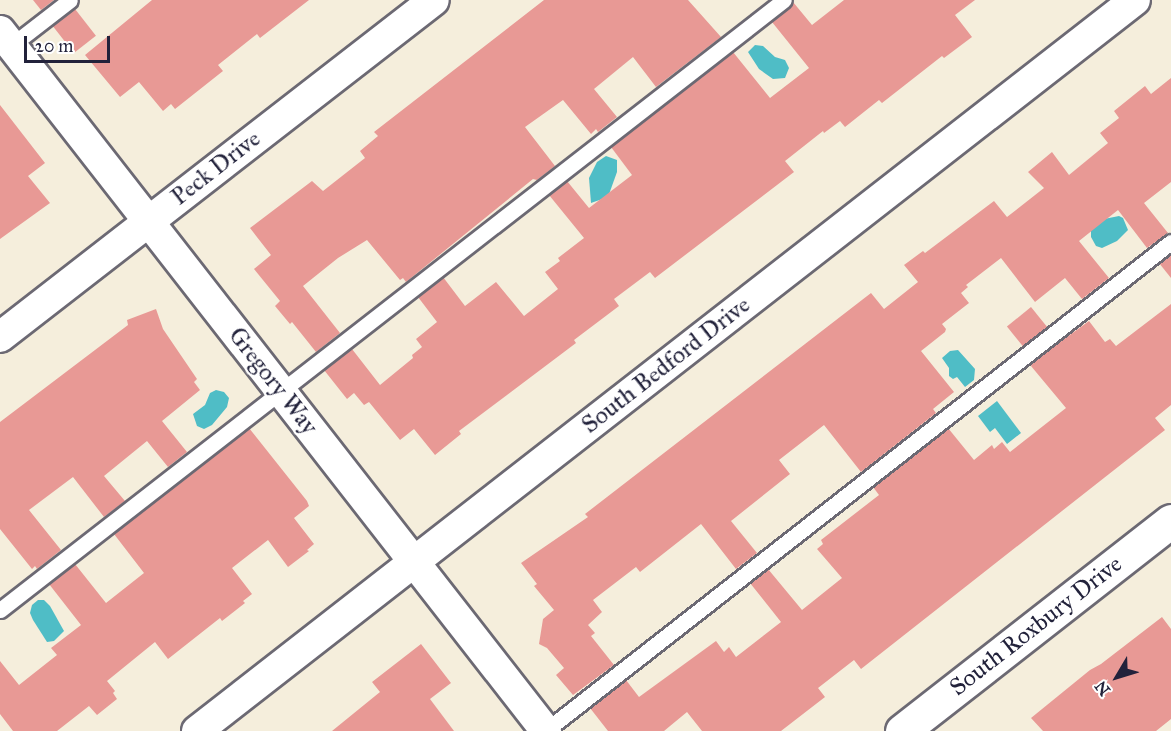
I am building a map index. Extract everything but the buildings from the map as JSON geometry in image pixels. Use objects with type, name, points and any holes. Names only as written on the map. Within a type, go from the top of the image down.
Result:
[{"type":"street","name":"Peck Drive","points":[[0,337],[434,0]]},
{"type":"street","name":"South Bedford Drive","points":[[197,731],[1135,0]]},
{"type":"street","name":"Gregory Way","points":[[4,43],[148,221],[546,731]]},
{"type":"street","name":"South Roxbury Drive","points":[[902,731],[1171,521]]},
{"type":"lane","points":[[4,43],[70,0]]},
{"type":"lane","points":[[0,610],[784,0]]},
{"type":"lane","points":[[546,731],[1171,242]]},
{"type":"water","points":[[755,45],[763,46],[775,57],[785,60],[789,68],[785,78],[773,79],[759,69],[748,52]]},
{"type":"water","points":[[606,156],[617,160],[617,172],[608,197],[591,203],[589,178],[597,162]]},
{"type":"water","points":[[1119,216],[1123,218],[1128,230],[1117,241],[1102,248],[1096,246],[1091,237],[1091,229],[1104,219]]},
{"type":"water","points":[[958,350],[975,369],[974,380],[965,387],[957,377],[953,379],[949,376],[949,368],[942,358],[950,351]]},
{"type":"water","points":[[216,390],[224,392],[229,398],[227,407],[212,425],[204,429],[197,426],[193,414],[205,405],[210,393]]},
{"type":"water","points":[[997,401],[1021,433],[1007,444],[995,428],[990,432],[978,416]]},
{"type":"water","points":[[38,600],[44,600],[50,606],[64,631],[54,641],[47,642],[30,613],[32,605]]}]
